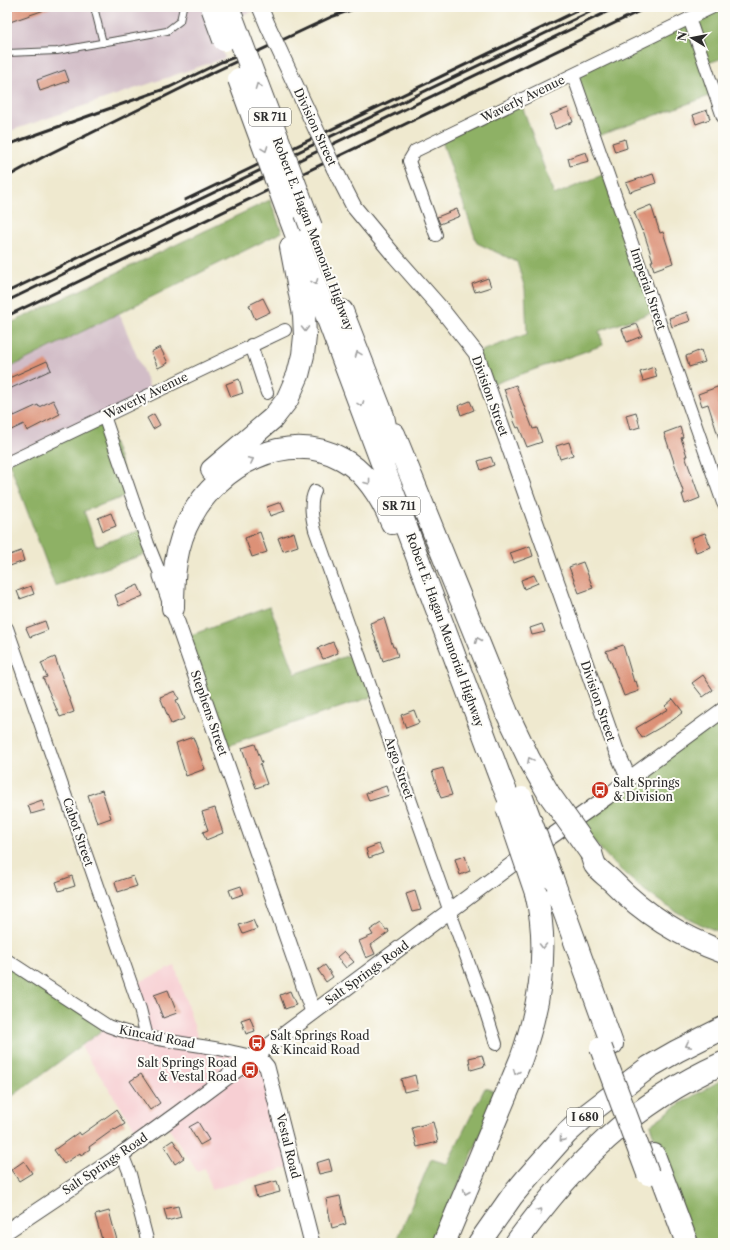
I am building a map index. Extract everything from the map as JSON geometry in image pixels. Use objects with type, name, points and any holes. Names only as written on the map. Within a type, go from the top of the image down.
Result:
[{"type":"highway","name":"Robert E. Hagan Memorial Highway","points":[[212,7],[287,210],[286,225],[298,232],[383,416]]},
{"type":"highway","name":"Robert E. Hagan Memorial Highway","points":[[228,7],[298,232],[501,780],[513,804]]},
{"type":"highway","points":[[161,576],[172,526],[186,499],[204,478],[273,418],[287,400],[298,375],[303,355],[305,336],[298,232]]},
{"type":"highway","points":[[383,416],[396,437],[508,713],[529,759],[549,794],[591,853],[595,865],[633,901],[662,922],[693,940],[723,952]]},
{"type":"highway","points":[[383,416],[388,441],[513,804],[651,1164],[686,1243]]},
{"type":"highway","points":[[173,608],[173,580],[179,547],[190,518],[201,500],[208,491],[232,470],[269,452],[287,448],[303,448],[329,453],[343,459],[365,478],[380,498],[411,567],[427,582]]},
{"type":"highway","points":[[591,853],[602,860],[632,888],[661,910],[699,932],[723,940]]},
{"type":"highway","points":[[444,1243],[521,1059],[530,1033],[539,997],[543,953],[542,922],[544,886]]},
{"type":"highway","name":"I 680","points":[[480,1243],[512,1196],[566,1133],[589,1113],[649,1067],[723,1028]]},
{"type":"highway","name":"I 680","points":[[516,1243],[558,1187],[607,1138],[644,1107],[675,1088],[723,1063]]},
{"type":"highway","points":[[534,1243],[571,1193],[603,1157],[627,1135],[661,1108],[685,1093],[723,1074]]},
{"type":"highway","points":[[651,1164],[674,1243]]},
{"type":"street","name":"Waverly Avenue","points":[[436,235],[409,162],[415,151],[713,7]]},
{"type":"street","name":"Division Street","points":[[263,8],[268,26],[334,168],[354,207],[438,305],[476,353],[616,750],[629,779]]},
{"type":"street","points":[[689,18],[723,117]]},
{"type":"street","name":"Imperial Street","points":[[573,74],[723,503]]},
{"type":"street","name":"Waverly Avenue","points":[[7,463],[285,330]]},
{"type":"street","points":[[251,345],[267,393]]},
{"type":"street","name":"Stephens Street","points":[[104,416],[148,544],[173,608],[313,1012]]},
{"type":"street","name":"Argo Street","points":[[315,491],[312,497],[312,512],[316,530],[481,997],[496,1044]]},
{"type":"street","name":"Cabot Street","points":[[7,628],[140,1009],[147,1037]]},
{"type":"street","name":"Salt Springs Road","points":[[7,1231],[122,1154],[723,710]]},
{"type":"street","name":"Kincaid Road","points":[[7,960],[108,1026],[124,1032],[147,1037],[216,1048],[253,1056]]},
{"type":"street","name":"Vestal Road","points":[[253,1056],[262,1061],[267,1067],[312,1243]]},
{"type":"street","points":[[122,1154],[130,1174],[148,1243]]},
{"type":"lane","points":[[94,7],[104,43]]},
{"type":"lane","points":[[7,53],[57,51],[167,31],[180,21],[183,7]]},
{"type":"shaded area","points":[[7,7],[205,7],[225,58],[7,132]]},
{"type":"shaded area","points":[[238,7],[268,7],[241,15]]},
{"type":"shaded area","points":[[119,313],[152,393],[7,463],[7,369]]},
{"type":"shaded area","points":[[175,966],[200,1045],[262,1061],[293,1166],[211,1190],[205,1168],[197,1171],[165,1123],[142,1139],[81,1047],[108,1026],[147,1037],[132,985]]},
{"type":"green space","points":[[713,7],[723,7],[723,58],[705,64],[715,94],[595,137],[573,75]]},
{"type":"green space","points":[[520,100],[554,195],[607,173],[656,311],[599,331],[603,345],[488,386],[476,353],[527,334],[525,289],[517,262],[477,243],[441,138]]},
{"type":"green space","points":[[270,200],[282,232],[7,369],[7,325]]},
{"type":"green space","points":[[104,416],[132,494],[84,511],[96,546],[143,529],[151,552],[55,586],[9,462]]},
{"type":"green space","points":[[270,606],[295,674],[358,652],[374,696],[221,748],[183,638]]},
{"type":"green space","points":[[723,710],[723,933],[690,919],[644,890],[616,866],[583,826],[607,797]]},
{"type":"green space","points":[[7,960],[108,1026],[7,1100]]},
{"type":"green space","points":[[723,1079],[723,1243],[693,1243],[650,1125],[681,1103]]},
{"type":"green space","points":[[485,1088],[499,1093],[433,1243],[396,1243],[431,1159],[447,1164]]},
{"type":"building","points":[[7,7],[50,7],[50,8],[7,23]]},
{"type":"building","points":[[65,70],[69,81],[40,91],[37,80]]},
{"type":"building","points":[[568,108],[573,122],[555,129],[550,115]]},
{"type":"building","points":[[707,110],[710,119],[696,124],[693,115]]},
{"type":"building","points":[[625,139],[627,148],[615,152],[612,143]]},
{"type":"building","points":[[586,152],[589,161],[570,166],[568,158]]},
{"type":"building","points":[[653,174],[656,183],[630,192],[626,183]]},
{"type":"building","points":[[651,205],[660,233],[663,232],[673,263],[654,270],[651,261],[653,261],[643,230],[642,231],[634,212]]},
{"type":"building","points":[[457,209],[460,216],[440,224],[437,217]]},
{"type":"building","points":[[488,278],[491,287],[475,292],[472,284]]},
{"type":"building","points":[[263,298],[270,312],[255,319],[249,305]]},
{"type":"building","points":[[687,312],[690,321],[672,327],[669,318]]},
{"type":"building","points":[[637,324],[642,336],[627,342],[622,329]]},
{"type":"building","points":[[160,347],[168,363],[158,368],[151,352]]},
{"type":"building","points":[[701,350],[705,362],[689,367],[686,356]]},
{"type":"building","points":[[47,361],[51,370],[7,390],[7,379]]},
{"type":"building","points":[[654,367],[657,377],[643,381],[640,372]]},
{"type":"building","points":[[239,379],[243,393],[231,397],[226,384]]},
{"type":"building","points":[[516,385],[533,429],[537,428],[542,442],[527,447],[519,427],[517,428],[513,419],[514,418],[504,389]]},
{"type":"building","points":[[720,386],[723,397],[723,399],[719,400],[723,412],[723,444],[721,445],[708,404],[702,406],[698,394]]},
{"type":"building","points":[[53,400],[60,414],[27,431],[24,424],[7,432],[7,401],[14,416]]},
{"type":"building","points":[[470,401],[474,410],[461,415],[458,406]]},
{"type":"building","points":[[636,412],[640,427],[630,430],[626,415]]},
{"type":"building","points":[[154,414],[160,425],[153,429],[147,418]]},
{"type":"building","points":[[680,427],[683,437],[681,438],[687,456],[685,456],[700,498],[685,504],[682,494],[684,494],[664,433]]},
{"type":"building","points":[[569,442],[573,455],[560,459],[556,446]]},
{"type":"building","points":[[491,457],[494,465],[481,470],[478,461]]},
{"type":"building","points":[[281,502],[285,511],[270,516],[267,507]]},
{"type":"building","points":[[111,513],[116,526],[103,531],[98,518]]},
{"type":"building","points":[[260,532],[267,552],[252,557],[245,538]]},
{"type":"building","points":[[294,532],[298,546],[283,551],[278,538]]},
{"type":"building","points":[[705,533],[711,547],[696,552],[691,538]]},
{"type":"building","points":[[530,546],[533,556],[514,563],[510,553]]},
{"type":"building","points":[[21,551],[24,561],[7,567],[7,556]]},
{"type":"building","points":[[583,562],[593,588],[579,593],[569,567]]},
{"type":"building","points":[[534,575],[538,583],[524,589],[521,580]]},
{"type":"building","points":[[138,585],[143,596],[119,606],[115,595]]},
{"type":"building","points":[[31,586],[34,594],[20,599],[17,591]]},
{"type":"building","points":[[384,618],[393,647],[395,647],[398,656],[383,661],[370,623]]},
{"type":"building","points":[[45,621],[48,630],[30,637],[26,628]]},
{"type":"building","points":[[542,624],[545,632],[532,635],[530,628]]},
{"type":"building","points":[[333,642],[338,653],[323,659],[318,648]]},
{"type":"building","points":[[623,645],[634,682],[636,681],[639,691],[624,696],[606,651]]},
{"type":"building","points":[[55,657],[74,712],[60,717],[43,678],[47,677],[41,663]]},
{"type":"building","points":[[703,675],[713,690],[703,697],[692,683]]},
{"type":"building","points":[[175,691],[179,699],[176,700],[184,719],[171,724],[160,697]]},
{"type":"building","points":[[673,699],[683,712],[673,720],[642,738],[636,728],[668,709],[665,706]]},
{"type":"building","points":[[414,710],[419,723],[406,728],[401,715]]},
{"type":"building","points":[[193,737],[205,769],[186,776],[176,743]]},
{"type":"building","points":[[255,744],[262,763],[260,764],[267,784],[256,788],[242,748]]},
{"type":"building","points":[[443,768],[452,795],[441,798],[432,771]]},
{"type":"building","points":[[386,786],[389,795],[369,801],[366,793]]},
{"type":"building","points":[[102,790],[111,818],[97,823],[88,795]]},
{"type":"building","points":[[42,800],[45,810],[31,814],[28,805]]},
{"type":"building","points":[[215,808],[223,833],[206,840],[203,832],[208,830],[202,812]]},
{"type":"building","points":[[379,844],[383,853],[369,858],[366,849]]},
{"type":"building","points":[[465,856],[470,871],[460,875],[455,859]]},
{"type":"building","points":[[72,876],[75,886],[59,891],[56,882]]},
{"type":"building","points":[[133,876],[137,886],[118,892],[115,882]]},
{"type":"building","points":[[241,886],[244,894],[232,898],[229,890]]},
{"type":"building","points":[[415,891],[421,910],[412,912],[406,894]]},
{"type":"building","points":[[253,920],[257,929],[243,934],[239,925]]},
{"type":"building","points":[[381,923],[386,930],[388,929],[389,932],[371,945],[375,954],[366,958],[359,941],[373,935],[370,930]]},
{"type":"building","points":[[344,951],[354,962],[346,968],[337,957]]},
{"type":"building","points":[[325,965],[333,977],[326,982],[318,970]]},
{"type":"building","points":[[168,990],[177,1013],[163,1018],[154,995]]},
{"type":"building","points":[[290,991],[296,1005],[285,1009],[280,995]]},
{"type":"building","points":[[250,1017],[255,1031],[246,1034],[241,1020]]},
{"type":"building","points":[[482,1055],[485,1066],[471,1070],[469,1058]]},
{"type":"building","points":[[141,1074],[160,1103],[150,1110],[130,1081]]},
{"type":"building","points":[[415,1075],[418,1089],[404,1092],[401,1079]]},
{"type":"building","points":[[116,1110],[125,1124],[115,1130],[114,1129],[89,1147],[90,1149],[81,1155],[80,1153],[64,1164],[54,1150],[79,1132],[81,1135]]},
{"type":"building","points":[[198,1122],[209,1140],[200,1145],[189,1127]]},
{"type":"building","points":[[433,1122],[438,1142],[417,1147],[412,1128]]},
{"type":"building","points":[[173,1140],[184,1158],[175,1164],[164,1146]]},
{"type":"building","points":[[329,1159],[332,1171],[319,1174],[316,1163]]},
{"type":"building","points":[[24,1161],[32,1173],[19,1181],[11,1170]]},
{"type":"building","points":[[277,1181],[280,1192],[257,1198],[254,1187]]},
{"type":"building","points":[[340,1196],[346,1224],[332,1228],[326,1199]]},
{"type":"building","points":[[178,1206],[181,1217],[167,1221],[164,1209]]},
{"type":"building","points":[[109,1211],[117,1240],[103,1243],[95,1215]]},
{"type":"railway","points":[[7,177],[45,156],[212,73],[331,17],[359,7]]},
{"type":"railway","points":[[185,200],[585,7]]},
{"type":"railway","points":[[7,292],[600,7]]},
{"type":"railway","points":[[7,301],[617,7]]},
{"type":"railway","points":[[7,316],[648,7]]},
{"type":"railway","points":[[7,145],[170,87],[221,62],[238,56]]},
{"type":"place","name":"Salt Springs & Division","points":[[600,790]]},
{"type":"place","name":"Salt Springs Road & Kincaid Road","points":[[257,1043]]},
{"type":"place","name":"Salt Springs Road & Vestal Road","points":[[250,1070]]}]
